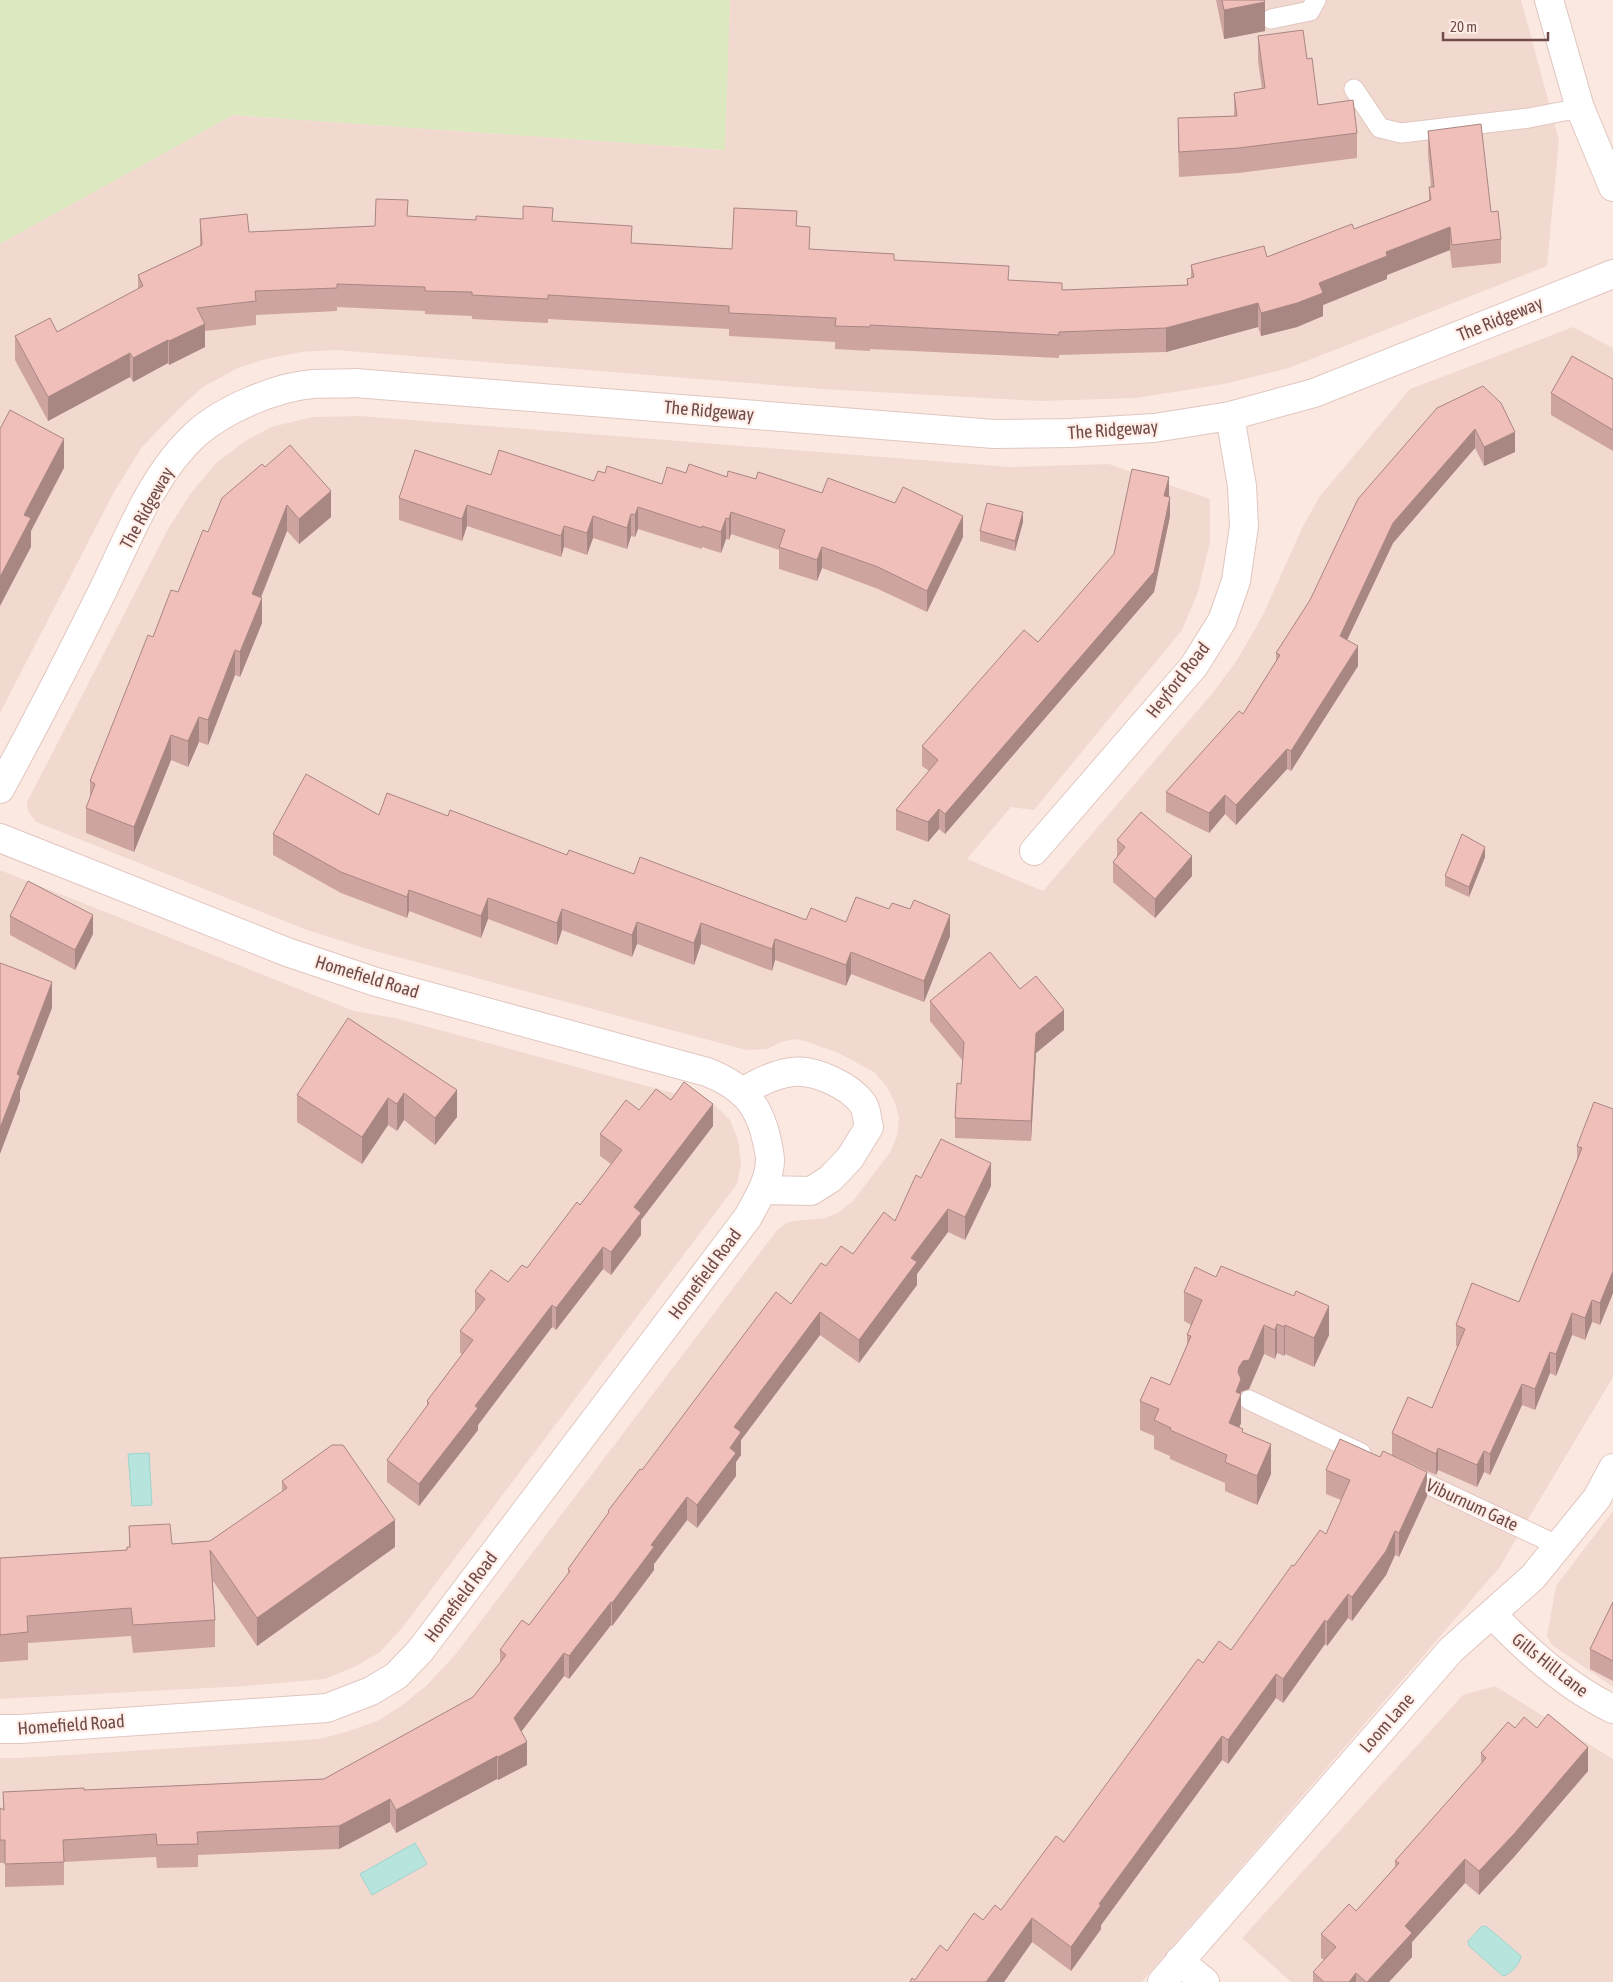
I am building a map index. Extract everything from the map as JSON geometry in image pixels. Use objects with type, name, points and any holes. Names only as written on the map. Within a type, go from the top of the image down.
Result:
[{"type":"street","points":[[1549,0],[1580,108],[1613,187]]},
{"type":"street","name":"The Ridgeway","points":[[0,789],[50,697],[146,504],[167,467],[196,434],[229,412],[274,392],[312,384],[355,383],[994,434],[1071,433],[1154,428],[1230,416],[1314,392],[1613,274]]},
{"type":"street","name":"Heyford Road","points":[[1034,851],[1194,666],[1222,621],[1236,580],[1244,526],[1242,486],[1230,416]]},
{"type":"street","name":"Homefield Road","points":[[0,838],[287,952],[376,982],[707,1072],[727,1080],[758,1109],[765,1132],[770,1160],[763,1190],[748,1217],[420,1651],[396,1676],[371,1691],[327,1708],[0,1729]]},
{"type":"street","points":[[741,1092],[771,1078],[792,1071],[818,1075],[849,1089],[864,1106],[866,1113],[869,1127],[862,1141],[850,1158],[830,1178],[811,1191],[763,1190]]},
{"type":"street","name":"Loom Lane","points":[[1162,1982],[1451,1650],[1533,1577],[1597,1498],[1613,1468]]},
{"type":"street","name":"Gills Hill Lane","points":[[1492,1614],[1547,1666],[1597,1701],[1613,1709]]},
{"type":"street","points":[[1179,1961],[1205,1982]]},
{"type":"lane","points":[[1271,19],[1310,11],[1316,0]]},
{"type":"lane","points":[[1354,89],[1380,128],[1401,132],[1529,118],[1580,108]]},
{"type":"lane","points":[[1249,1400],[1374,1459]]},
{"type":"lane","name":"Viburnum Gate","points":[[1392,1468],[1559,1546]]},
{"type":"shaded area","points":[[730,0],[1521,0],[1559,140],[1547,266],[1289,368],[1224,384],[1136,398],[1041,401],[822,389],[335,350],[301,352],[266,359],[238,368],[203,387],[142,447],[114,492],[0,713],[0,244],[233,115],[724,150]]},
{"type":"shaded area","points":[[1573,327],[1613,348],[1613,1377],[1499,1568],[1142,1982],[0,1982],[0,1758],[319,1739],[377,1721],[401,1706],[426,1686],[455,1655],[778,1229],[786,1223],[825,1218],[838,1213],[853,1201],[891,1151],[897,1136],[899,1118],[895,1103],[887,1087],[874,1072],[838,1053],[795,1039],[781,1042],[767,1049],[746,1050],[364,948],[307,930],[36,822],[28,811],[27,802],[168,529],[191,493],[215,464],[245,441],[271,427],[313,417],[360,416],[1011,467],[1109,464],[1210,499],[1210,542],[1198,592],[1182,630],[1034,810],[1011,807],[967,859],[1043,891],[1215,690],[1237,660],[1262,617],[1303,526],[1320,496],[1410,389]]},
{"type":"shaded area","points":[[0,870],[354,1011],[395,1018],[714,1104],[730,1120],[738,1140],[741,1164],[737,1184],[403,1627],[379,1653],[354,1667],[325,1679],[246,1686],[0,1699]]},
{"type":"shaded area","points":[[1613,1511],[1613,1687],[1552,1645],[1547,1636],[1556,1586]]},
{"type":"shaded area","points":[[1495,1686],[1613,1759],[1613,1982],[1291,1982],[1242,1938],[1463,1695]]},
{"type":"green space","points":[[0,0],[730,0],[725,150],[233,115],[0,244]]},
{"type":"water","points":[[149,1453],[152,1505],[132,1506],[128,1454]]},
{"type":"water","points":[[415,1843],[427,1864],[372,1895],[360,1874]]},
{"type":"water","points":[[1486,1926],[1521,1956],[1517,1965],[1506,1975],[1503,1976],[1469,1946],[1468,1941],[1481,1927]]},
{"type":"building","points":[[1222,0],[1264,0],[1265,2],[1224,10]]},
{"type":"building","points":[[1303,30],[1307,59],[1312,58],[1318,105],[1353,100],[1357,133],[1239,148],[1179,152],[1178,118],[1237,116],[1234,93],[1265,88],[1258,36]]},
{"type":"building","points":[[1481,124],[1491,212],[1498,211],[1501,239],[1452,245],[1450,227],[1386,252],[1387,256],[1319,283],[1323,293],[1297,303],[1261,313],[1258,303],[1166,328],[1059,332],[1059,335],[870,325],[870,327],[835,326],[836,318],[729,313],[729,306],[548,295],[548,299],[472,295],[472,292],[425,291],[425,287],[337,284],[337,288],[255,291],[256,301],[197,308],[205,324],[133,358],[130,353],[48,397],[15,336],[50,318],[57,332],[143,286],[138,275],[202,245],[200,219],[247,214],[249,232],[375,226],[376,199],[408,200],[407,216],[476,220],[476,216],[523,219],[523,206],[553,208],[552,221],[632,226],[631,243],[732,249],[734,208],[797,211],[796,226],[810,227],[809,249],[894,254],[894,260],[1009,266],[1008,280],[1062,283],[1062,290],[1188,285],[1187,279],[1194,277],[1191,265],[1264,246],[1267,257],[1352,224],[1354,229],[1431,200],[1429,187],[1434,187],[1428,131]]},
{"type":"building","points":[[1572,356],[1613,379],[1613,430],[1551,393]]},
{"type":"building","points":[[1483,386],[1501,403],[1515,432],[1484,447],[1475,429],[1393,523],[1340,636],[1358,646],[1291,751],[1287,749],[1236,805],[1225,795],[1209,813],[1166,792],[1239,711],[1243,714],[1280,655],[1276,653],[1310,600],[1358,499],[1437,408]]},
{"type":"building","points":[[10,410],[64,439],[24,515],[31,518],[0,577],[0,429]]},
{"type":"building","points":[[290,445],[331,491],[299,519],[287,505],[252,594],[262,598],[240,652],[235,650],[208,720],[199,717],[188,741],[171,735],[134,827],[86,808],[95,784],[90,781],[148,635],[153,637],[171,590],[178,592],[203,530],[208,532],[222,498],[262,464],[265,467]]},
{"type":"building","points":[[415,450],[491,475],[499,450],[594,481],[598,471],[605,473],[607,466],[662,484],[667,467],[686,473],[689,464],[727,477],[728,471],[756,479],[758,472],[822,493],[828,478],[895,503],[903,487],[963,516],[927,591],[878,567],[822,547],[817,560],[779,547],[785,530],[731,512],[729,519],[726,518],[721,532],[702,526],[702,528],[638,507],[635,515],[631,514],[627,528],[593,516],[587,533],[564,526],[561,536],[467,505],[462,519],[399,498]]},
{"type":"building","points":[[1132,469],[1169,477],[1164,496],[1170,497],[1154,572],[945,814],[939,809],[928,822],[896,810],[938,760],[922,746],[1024,630],[1038,642],[1114,554]]},
{"type":"building","points":[[987,503],[1023,512],[1015,541],[980,531]]},
{"type":"building","points":[[306,774],[379,815],[387,793],[448,816],[450,810],[567,855],[569,850],[634,874],[640,857],[806,920],[811,908],[846,922],[856,897],[889,909],[892,903],[910,909],[914,900],[950,915],[924,981],[851,952],[846,965],[775,939],[772,949],[701,923],[694,943],[637,922],[632,935],[562,909],[557,923],[488,898],[481,916],[409,890],[407,897],[341,872],[273,834]]},
{"type":"building","points":[[1141,812],[1192,856],[1155,899],[1113,862],[1125,847],[1117,840]]},
{"type":"building","points":[[1462,834],[1485,847],[1469,887],[1445,876]]},
{"type":"building","points":[[28,881],[93,915],[75,950],[10,916]]},
{"type":"building","points":[[990,952],[1020,989],[1036,976],[1064,1010],[1036,1033],[1031,1121],[955,1118],[957,1083],[961,1084],[964,1042],[930,1001]]},
{"type":"building","points":[[0,963],[52,982],[17,1074],[20,1076],[0,1128]]},
{"type":"building","points":[[348,1018],[457,1090],[435,1118],[404,1093],[397,1104],[388,1098],[362,1137],[297,1095]]},
{"type":"building","points":[[684,1082],[713,1104],[634,1207],[641,1213],[611,1252],[603,1247],[556,1308],[552,1305],[475,1406],[478,1408],[419,1484],[387,1460],[429,1403],[427,1401],[473,1340],[460,1331],[485,1299],[475,1291],[491,1270],[508,1282],[522,1265],[527,1268],[577,1202],[580,1205],[622,1150],[600,1134],[626,1100],[639,1110],[656,1089],[671,1100]]},
{"type":"building","points":[[1594,1102],[1613,1109],[1613,1271],[1600,1303],[1592,1300],[1585,1318],[1572,1313],[1556,1354],[1550,1352],[1535,1389],[1522,1384],[1490,1454],[1484,1451],[1477,1465],[1438,1448],[1436,1454],[1392,1433],[1408,1397],[1432,1408],[1465,1329],[1456,1325],[1472,1283],[1519,1302],[1582,1148],[1577,1146]]},
{"type":"building","points":[[941,1139],[991,1163],[965,1217],[948,1209],[911,1258],[917,1262],[859,1340],[820,1312],[734,1427],[741,1432],[730,1448],[736,1453],[697,1505],[687,1497],[651,1545],[654,1547],[612,1603],[569,1656],[564,1653],[514,1718],[527,1742],[396,1810],[390,1799],[339,1826],[197,1832],[198,1844],[157,1845],[156,1834],[63,1840],[64,1862],[5,1864],[5,1840],[0,1840],[0,1808],[4,1810],[3,1792],[324,1779],[473,1697],[506,1655],[500,1650],[522,1620],[529,1625],[570,1571],[568,1569],[608,1511],[640,1469],[642,1470],[776,1292],[791,1304],[821,1263],[826,1266],[841,1246],[853,1254],[884,1212],[895,1221],[916,1175],[921,1178]]},
{"type":"building","points":[[1221,1266],[1294,1296],[1296,1291],[1329,1306],[1314,1338],[1285,1325],[1284,1327],[1277,1324],[1275,1330],[1264,1325],[1249,1360],[1243,1361],[1239,1367],[1238,1372],[1241,1379],[1236,1392],[1241,1394],[1229,1423],[1243,1429],[1242,1432],[1271,1444],[1257,1476],[1225,1462],[1227,1455],[1170,1430],[1171,1428],[1154,1420],[1159,1409],[1140,1401],[1151,1377],[1170,1385],[1191,1336],[1187,1335],[1202,1300],[1184,1292],[1195,1267],[1216,1277]]},
{"type":"building","points":[[1340,1439],[1380,1457],[1383,1451],[1427,1472],[1399,1533],[1395,1531],[1386,1551],[1352,1597],[1348,1594],[1327,1622],[1325,1620],[1283,1679],[1276,1674],[1228,1740],[1222,1736],[1099,1904],[1101,1905],[1071,1947],[1032,1918],[986,1982],[910,1982],[912,1978],[915,1980],[940,1945],[947,1951],[974,1913],[983,1920],[995,1905],[1001,1910],[1056,1836],[1064,1842],[1198,1659],[1203,1663],[1219,1641],[1231,1650],[1292,1565],[1294,1566],[1320,1530],[1326,1534],[1350,1480],[1326,1470]]},
{"type":"building","points":[[332,1445],[343,1445],[395,1520],[257,1618],[210,1550],[215,1620],[133,1625],[131,1608],[27,1616],[28,1632],[0,1635],[0,1558],[127,1550],[127,1547],[130,1547],[129,1526],[170,1524],[172,1544],[210,1541],[287,1488],[282,1481]]},
{"type":"building","points":[[1613,1602],[1613,1661],[1590,1649]]},
{"type":"building","points":[[1548,1714],[1588,1747],[1514,1834],[1479,1871],[1465,1859],[1405,1926],[1412,1933],[1367,1982],[1356,1973],[1349,1982],[1324,1982],[1313,1972],[1336,1947],[1321,1934],[1349,1904],[1356,1911],[1399,1863],[1395,1861],[1486,1758],[1481,1753],[1508,1722],[1515,1728],[1524,1717],[1537,1728]]}]
